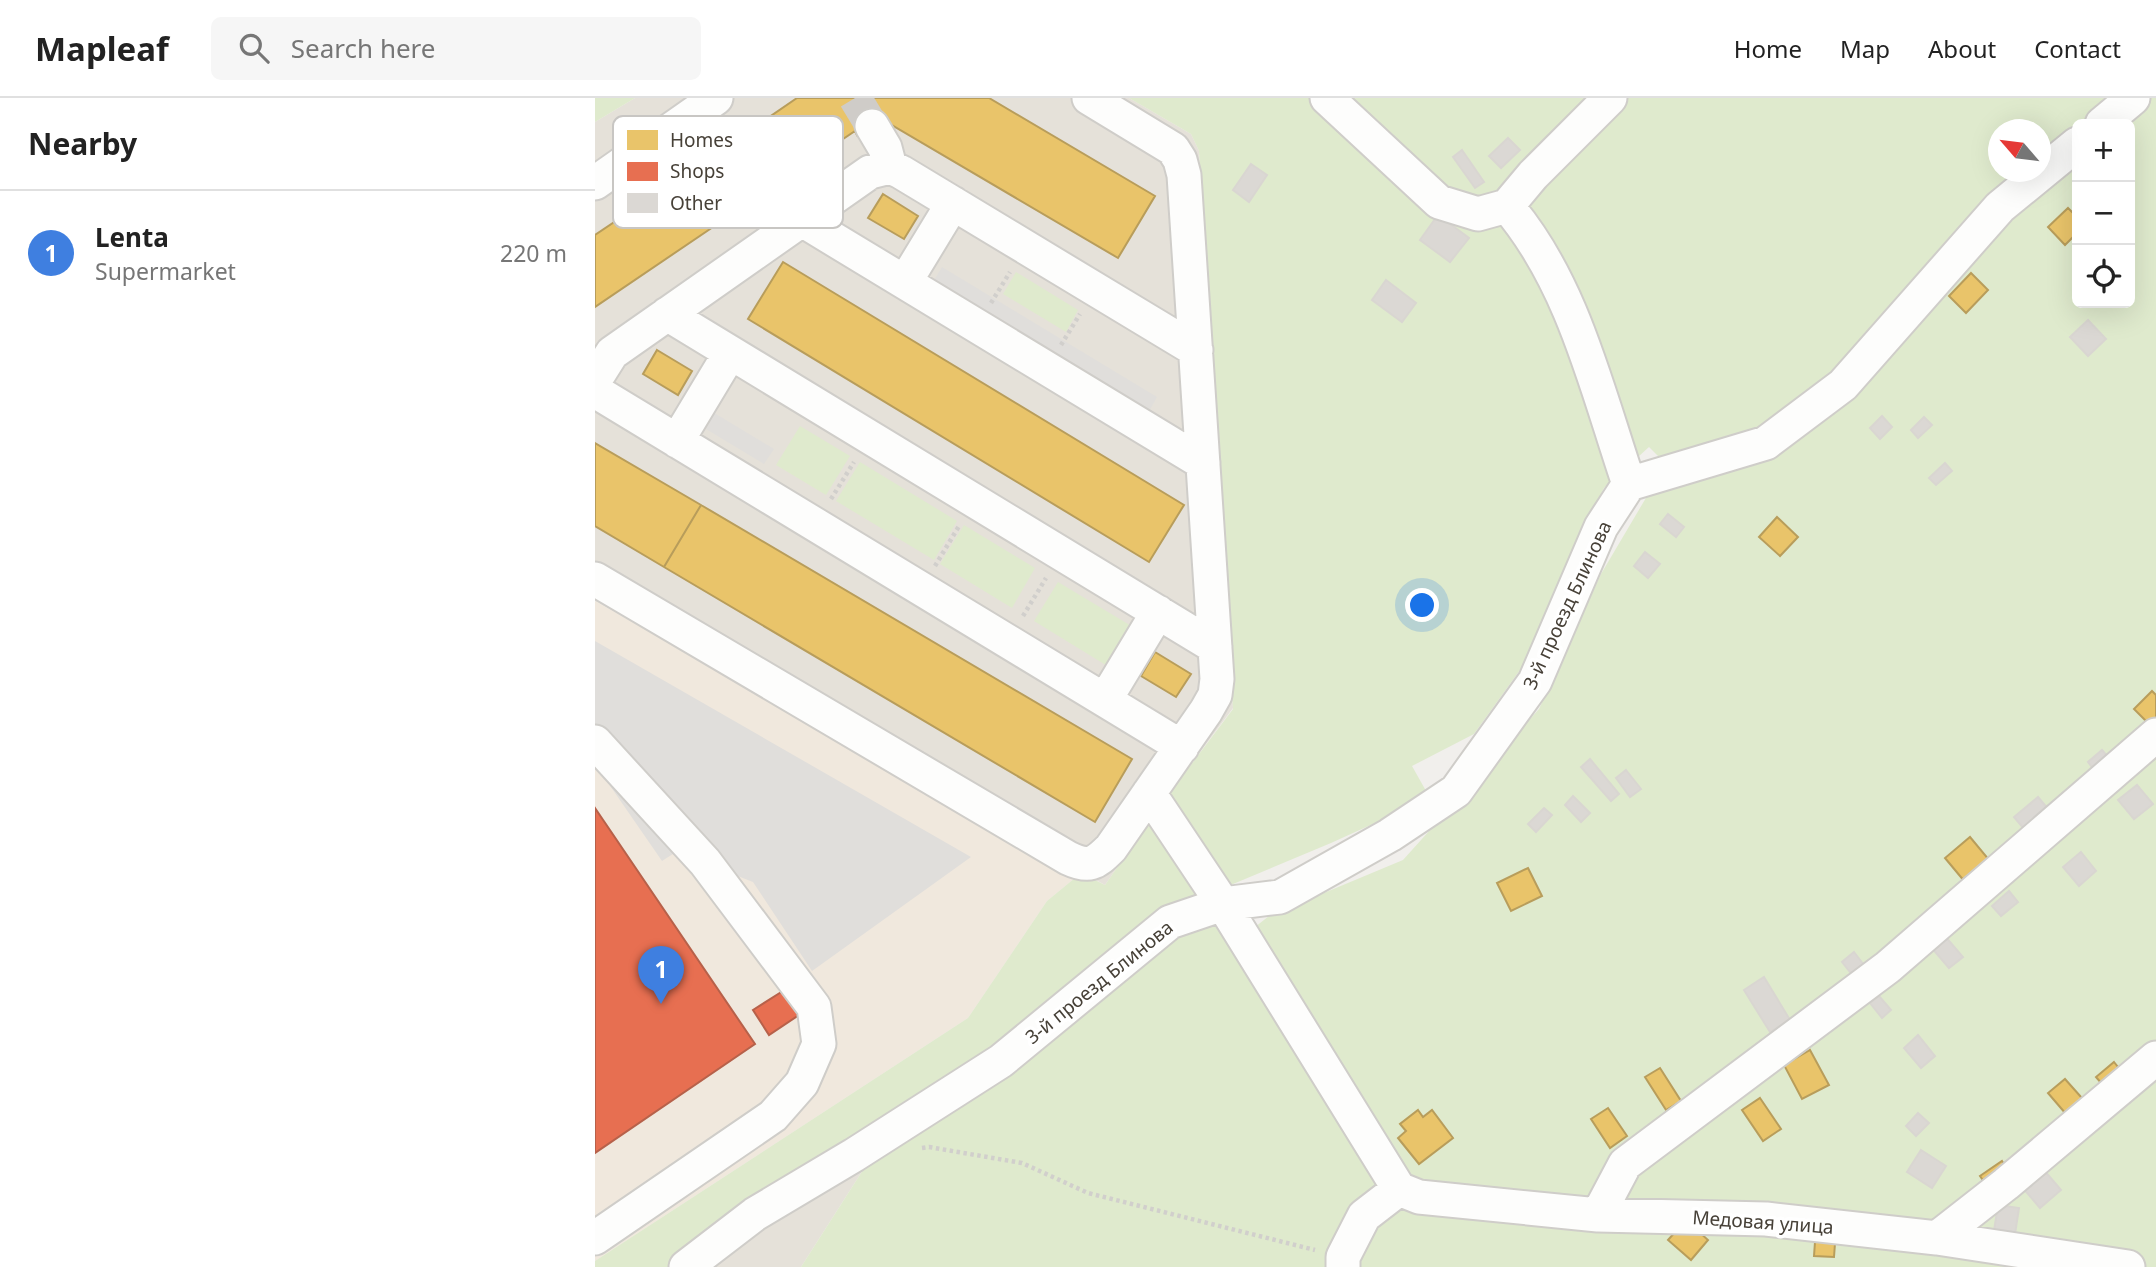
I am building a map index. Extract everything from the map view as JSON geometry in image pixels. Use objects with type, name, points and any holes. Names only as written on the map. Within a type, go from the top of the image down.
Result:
[{"type":"street","points":[[690,116],[716,98]]},
{"type":"street","points":[[595,579],[1082,864],[1097,862],[1111,848],[1182,747],[1215,695],[1217,679],[1184,175],[1180,160],[1173,149],[1089,98]]},
{"type":"street","points":[[1327,98],[1439,202],[1478,214],[1507,206],[1532,175],[1611,98]]},
{"type":"street","points":[[2108,119],[2133,98]]},
{"type":"street","points":[[872,126],[885,148],[890,167]]},
{"type":"street","points":[[1507,206],[1525,227],[1569,309],[1629,484],[1766,443],[1843,385],[2000,207],[2072,148]]},
{"type":"street","points":[[843,191],[870,172],[890,167],[1196,350]]},
{"type":"street","points":[[595,183],[613,170]]},
{"type":"street","points":[[905,282],[953,203]]},
{"type":"street","points":[[595,380],[612,353],[791,228]]},
{"type":"street","points":[[815,228],[1203,463]]},
{"type":"street","points":[[667,314],[1215,647]]},
{"type":"street","points":[[677,440],[730,353]]},
{"type":"street","points":[[595,391],[1182,747]]},
{"type":"street","name":"3-й проезд Блинова","points":[[686,1267],[755,1214],[854,1155],[1001,1061],[1170,922],[1223,904],[1280,897],[1390,835],[1456,791],[1535,681],[1601,527],[1629,484]]},
{"type":"street","points":[[1105,700],[1158,612]]},
{"type":"street","points":[[1598,1215],[1625,1164],[1888,967],[2156,735]]},
{"type":"street","points":[[595,742],[705,862],[814,1006],[819,1044],[802,1083],[773,1116],[595,1238]]},
{"type":"street","points":[[1149,793],[1223,904],[1399,1189],[1364,1216],[1343,1262]]},
{"type":"street","points":[[1937,1238],[2156,1058]]},
{"type":"street","name":"Медовая улица","points":[[1399,1189],[1419,1197],[1598,1215],[1766,1219],[1937,1238],[2128,1267]]},
{"type":"path","points":[[977,326],[1012,268]]},
{"type":"path","points":[[1047,368],[1082,311]]},
{"type":"path","points":[[815,525],[869,437]]},
{"type":"path","points":[[921,589],[974,501]]},
{"type":"path","points":[[1008,641],[1061,554]]},
{"type":"path","points":[[917,1149],[929,1147],[1022,1163],[1088,1193],[1343,1262]]},
{"type":"shaded area","points":[[635,98],[1129,98],[1191,134],[1199,151],[1233,708],[1105,885],[595,601],[595,122]]},
{"type":"shaded area","points":[[942,267],[1157,397],[1148,413],[933,282]]},
{"type":"shaded area","points":[[706,408],[774,449],[764,464],[696,423]]},
{"type":"shaded area","points":[[595,601],[1081,873],[1047,901],[968,1018],[595,1261]]},
{"type":"shaded area","points":[[595,641],[971,857],[812,971],[753,882],[676,852],[662,861],[595,764]]},
{"type":"shaded area","points":[[870,1159],[801,1267],[705,1267],[713,1258]]},
{"type":"green space","points":[[595,98],[635,98],[595,122]]},
{"type":"green space","points":[[1129,98],[2156,98],[2156,1267],[801,1267],[870,1159],[1177,933],[1212,923],[1250,931],[1269,916],[1403,860],[1539,709],[1601,574],[1666,464],[1649,447],[1604,488],[1528,659],[1474,734],[1412,766],[1430,798],[1331,843],[1154,917],[1066,1000],[674,1267],[595,1267],[595,1261],[968,1018],[1047,901],[1081,873],[1105,885],[1159,807],[1233,709],[1199,151],[1191,134]]},
{"type":"green space","points":[[1016,272],[1078,310],[1066,332],[1003,294]]},
{"type":"green space","points":[[800,426],[850,456],[826,495],[776,465]]},
{"type":"green space","points":[[860,462],[957,521],[934,560],[836,501]]},
{"type":"green space","points":[[964,525],[1035,568],[1012,608],[940,564]]},
{"type":"green space","points":[[1058,582],[1133,627],[1109,667],[1034,621]]},
{"type":"building: Homes","points":[[797,98],[989,98],[1155,196],[1118,258],[883,120],[857,135],[855,131],[843,139],[843,116],[771,116]]},
{"type":"building: Homes","points":[[883,194],[918,216],[904,239],[868,218]]},
{"type":"building: Homes","points":[[2068,208],[2072,212],[2072,238],[2065,245],[2048,227]]},
{"type":"building: Homes","points":[[613,223],[613,228],[712,228],[595,307],[595,235]]},
{"type":"building: Homes","points":[[783,262],[1184,505],[1149,562],[748,319]]},
{"type":"building: Homes","points":[[1971,273],[1988,290],[1966,313],[1949,296]]},
{"type":"building: Homes","points":[[657,350],[692,371],[678,395],[643,374]]},
{"type":"building: Homes","points":[[595,443],[701,505],[664,567],[595,526]]},
{"type":"building: Homes","points":[[701,505],[1132,759],[1095,822],[664,567]]},
{"type":"building: Homes","points":[[1777,517],[1798,537],[1780,556],[1759,537]]},
{"type":"building: Homes","points":[[1155,652],[1191,674],[1176,697],[1141,676]]},
{"type":"building: Homes","points":[[2152,691],[2156,695],[2156,725],[2153,728],[2134,709]]},
{"type":"building: Homes","points":[[1970,837],[1990,861],[1965,882],[1945,858]]},
{"type":"building: Homes","points":[[1528,868],[1542,896],[1511,911],[1497,883]]},
{"type":"building: Homes","points":[[1810,1050],[1829,1085],[1802,1099],[1784,1065]]},
{"type":"building: Homes","points":[[2114,1062],[2126,1077],[2109,1092],[2096,1077]]},
{"type":"building: Homes","points":[[1660,1068],[1681,1101],[1666,1110],[1645,1077]]},
{"type":"building: Homes","points":[[2065,1079],[2089,1106],[2072,1121],[2048,1093]]},
{"type":"building: Homes","points":[[1760,1098],[1781,1129],[1763,1141],[1742,1110]]},
{"type":"building: Homes","points":[[1608,1108],[1627,1136],[1610,1148],[1591,1119]]},
{"type":"building: Homes","points":[[1418,1110],[1423,1117],[1432,1110],[1453,1138],[1419,1164],[1398,1138],[1406,1131],[1400,1124]]},
{"type":"building: Homes","points":[[2002,1161],[2011,1175],[1989,1189],[1980,1176]]},
{"type":"building: Homes","points":[[1686,1220],[1708,1240],[1691,1260],[1668,1240]]},
{"type":"building: Homes","points":[[1816,1228],[1836,1230],[1834,1257],[1814,1256]]},
{"type":"building: Shops","points":[[595,808],[755,1044],[595,1153]]},
{"type":"building: Shops","points":[[786,989],[802,1013],[769,1035],[753,1010]]},
{"type":"building: Other","points":[[1508,138],[1520,150],[1501,168],[1489,156]]},
{"type":"building: Other","points":[[1462,150],[1484,182],[1475,188],[1453,157]]},
{"type":"building: Other","points":[[1251,164],[1267,175],[1249,202],[1233,190]]},
{"type":"building: Other","points":[[1438,215],[1469,238],[1450,262],[1420,240]]},
{"type":"building: Other","points":[[1386,280],[1416,303],[1402,322],[1372,300]]},
{"type":"building: Other","points":[[2088,320],[2106,339],[2088,356],[2070,337]]},
{"type":"building: Other","points":[[1882,416],[1892,427],[1880,439],[1870,428]]},
{"type":"building: Other","points":[[1924,417],[1932,425],[1918,438],[1911,430]]},
{"type":"building: Other","points":[[1945,463],[1952,471],[1936,485],[1929,478]]},
{"type":"building: Other","points":[[1668,514],[1684,527],[1676,537],[1660,524]]},
{"type":"building: Other","points":[[1645,552],[1660,564],[1648,578],[1634,566]]},
{"type":"building: Other","points":[[2102,750],[2114,764],[2099,776],[2088,762]]},
{"type":"building: Other","points":[[1590,759],[1619,794],[1611,801],[1581,767]]},
{"type":"building: Other","points":[[1626,770],[1641,789],[1630,797],[1616,778]]},
{"type":"building: Other","points":[[2137,785],[2153,804],[2134,819],[2118,800]]},
{"type":"building: Other","points":[[1573,796],[1590,813],[1581,822],[1565,805]]},
{"type":"building: Other","points":[[2038,797],[2054,816],[2030,836],[2014,817]]},
{"type":"building: Other","points":[[1544,808],[1552,815],[1536,832],[1528,824]]},
{"type":"building: Other","points":[[2081,852],[2096,871],[2079,886],[2063,867]]},
{"type":"building: Other","points":[[2009,891],[2018,902],[2001,916],[1992,906]]},
{"type":"building: Other","points":[[1944,935],[1963,957],[1949,968],[1931,947]]},
{"type":"building: Other","points":[[1854,952],[1870,973],[1858,982],[1842,962]]},
{"type":"building: Other","points":[[1764,977],[1790,1020],[1770,1032],[1744,990]]},
{"type":"building: Other","points":[[1879,996],[1891,1010],[1882,1018],[1870,1003]]},
{"type":"building: Other","points":[[1918,1035],[1935,1056],[1921,1068],[1904,1048]]},
{"type":"building: Other","points":[[1918,1113],[1929,1123],[1916,1136],[1906,1126]]},
{"type":"building: Other","points":[[1921,1150],[1946,1166],[1932,1188],[1907,1172]]},
{"type":"building: Other","points":[[2043,1169],[2061,1190],[2040,1208],[2023,1188]]},
{"type":"building: Other","points":[[1998,1205],[2019,1208],[2015,1234],[1994,1231]]},
{"type":"tunnel","points":[[855,98],[872,126]]},
{"type":"place","name":"Lenta","points":[[661,1004]]}]
